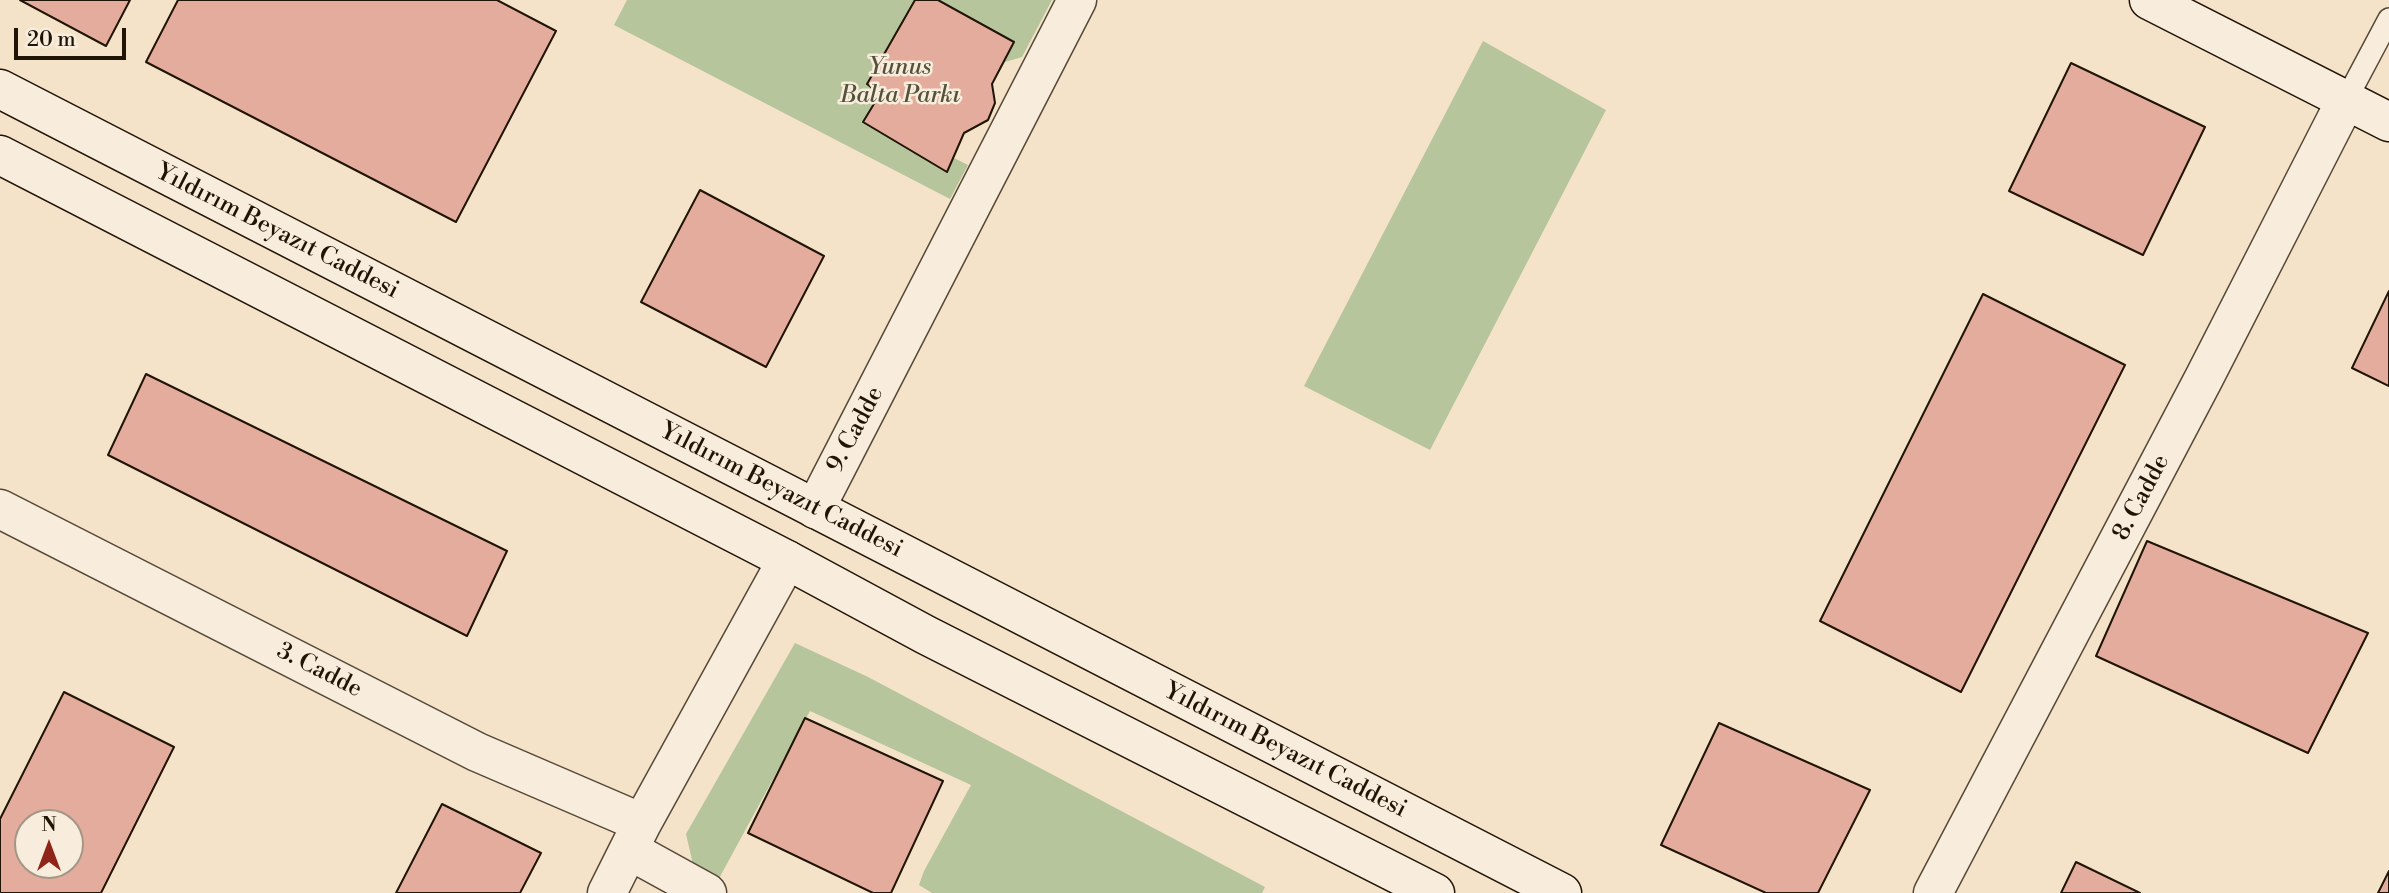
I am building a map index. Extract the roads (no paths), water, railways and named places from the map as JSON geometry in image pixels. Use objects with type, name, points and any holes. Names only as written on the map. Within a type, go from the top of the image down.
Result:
[{"type":"main road","name":"9. Cadde","points":[[607,893],[815,509],[1077,0]]},
{"type":"main road","points":[[2149,0],[2389,122]]},
{"type":"main road","name":"Yıldırım Beyazıt Caddesi","points":[[0,89],[1562,893]]},
{"type":"main road","name":"8. Cadde","points":[[1933,893],[2165,453],[2346,100]]},
{"type":"main road","points":[[0,155],[788,560],[926,635],[1435,893]]},
{"type":"main road","name":"3. Cadde","points":[[0,509],[636,836],[707,893]]},
{"type":"lane","points":[[2346,100],[2389,19]]},
{"type":"park label","name":"Yunus Balta Parkı","points":[[900,82]]}]
